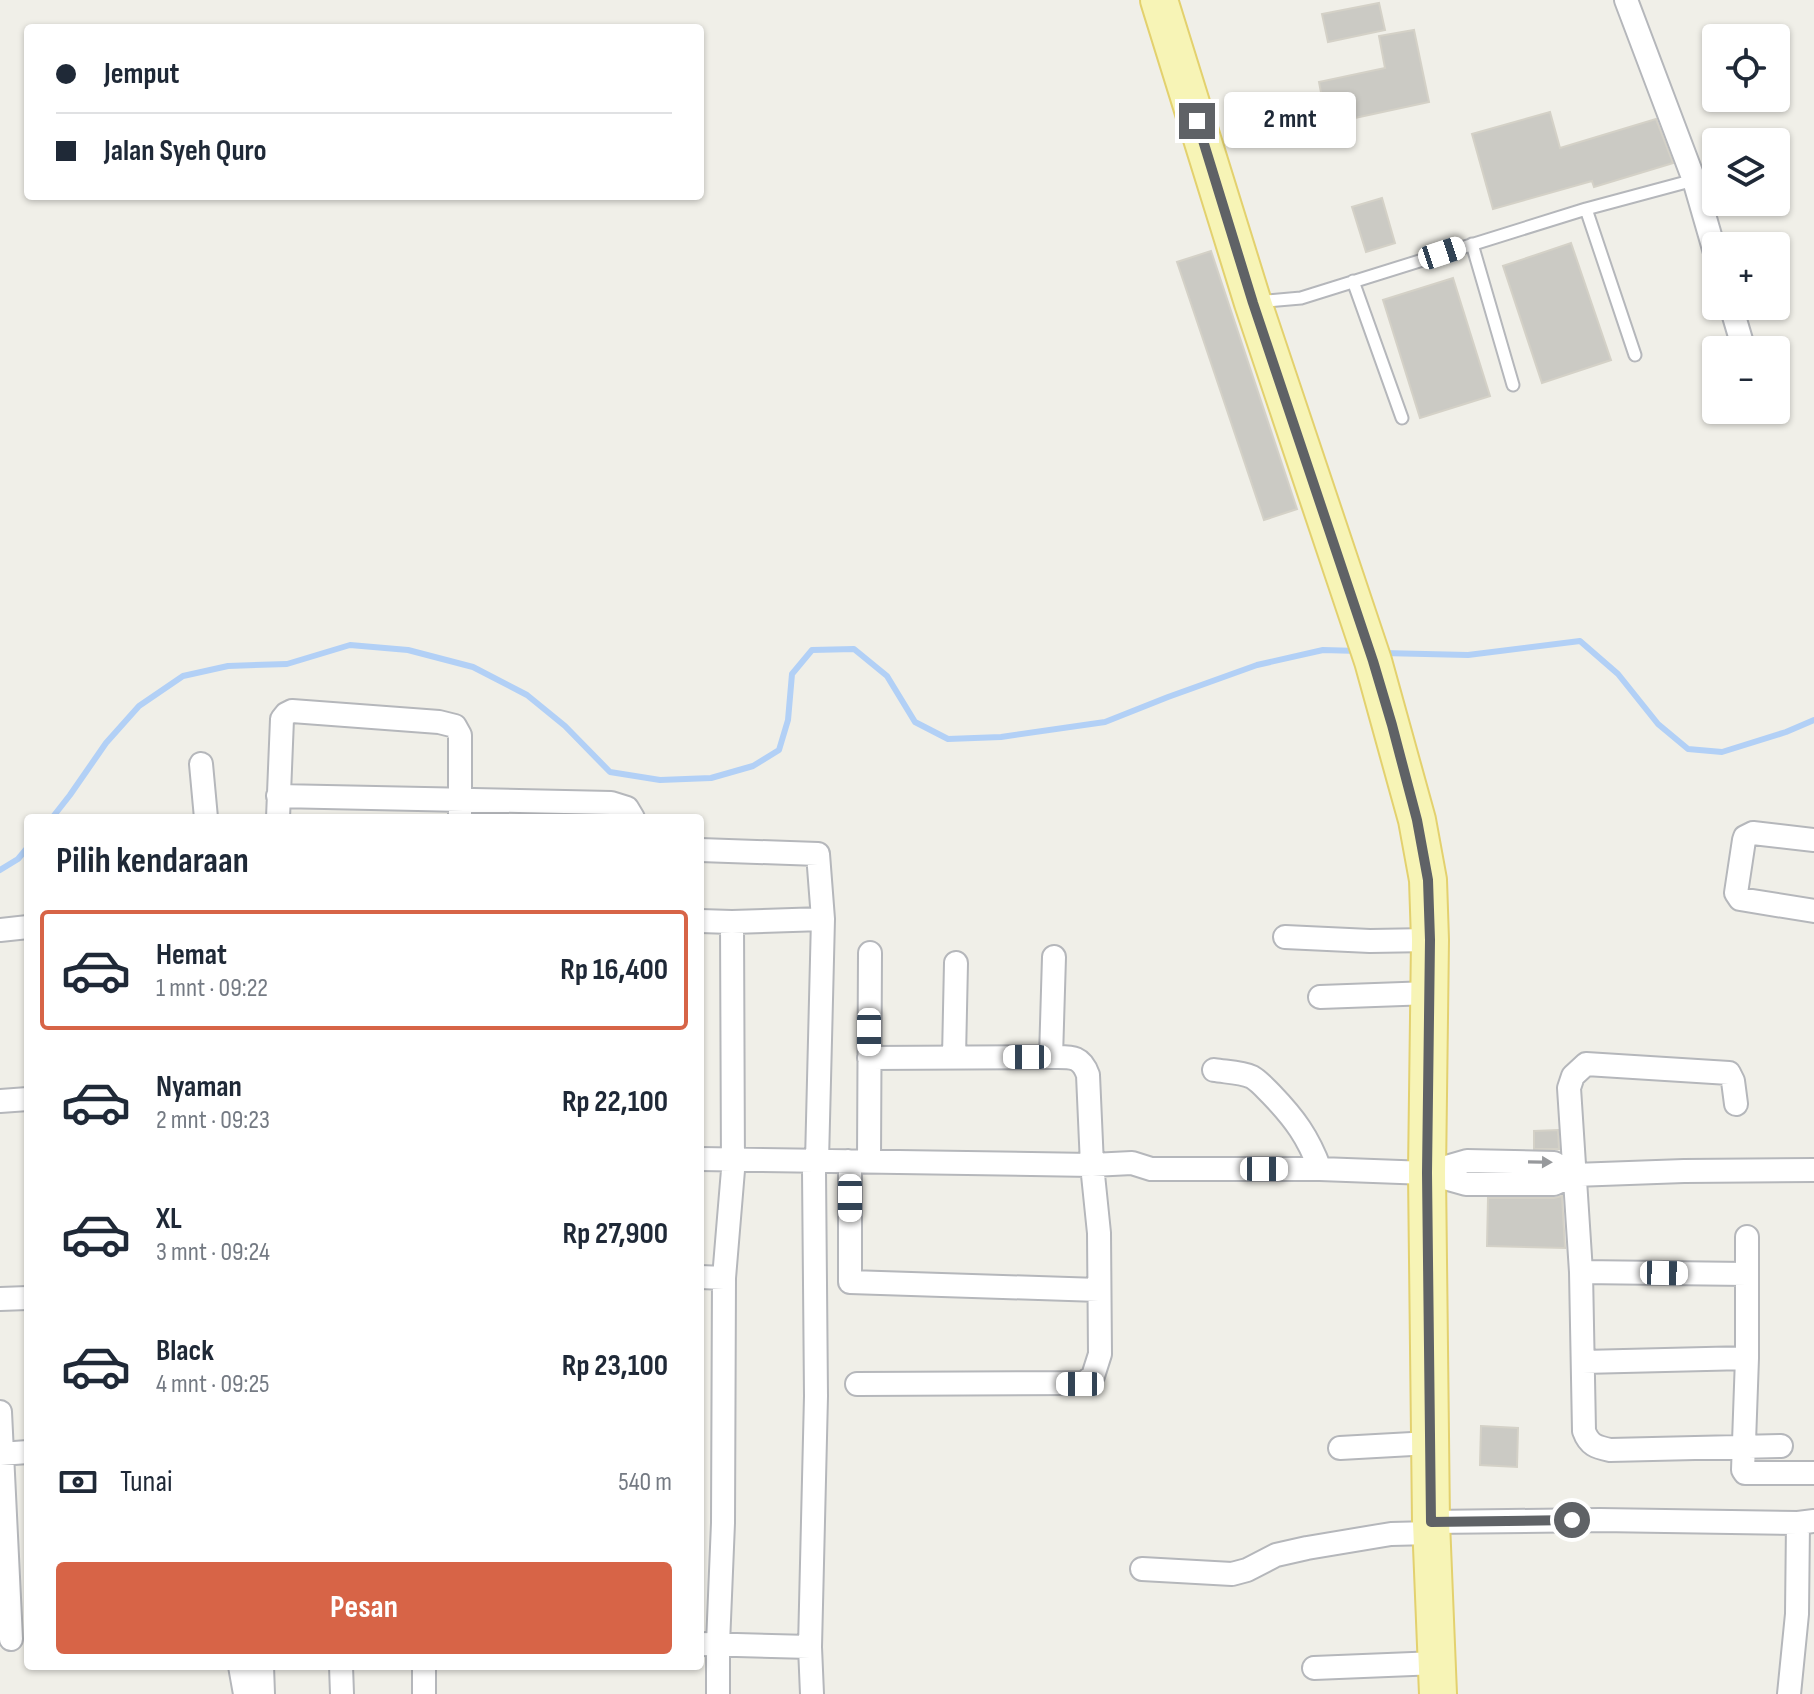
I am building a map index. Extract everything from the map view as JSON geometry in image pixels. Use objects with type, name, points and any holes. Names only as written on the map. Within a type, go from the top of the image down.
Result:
[{"type":"main road","points":[[1159,0],[1253,303],[1373,661],[1417,820],[1428,880],[1430,1443],[1437,1679]]},
{"type":"street","points":[[1626,0],[1694,180],[1709,232]]},
{"type":"street","points":[[460,810],[460,735],[455,726],[439,722],[292,711],[282,719],[278,807],[460,810],[611,803],[627,808],[631,814]]},
{"type":"street","points":[[201,764],[206,814]]},
{"type":"street","points":[[1814,840],[1748,834],[1744,840],[1736,893],[1740,899],[1814,911]]},
{"type":"street","points":[[704,850],[818,854],[823,919],[816,1166],[812,1694]]},
{"type":"street","points":[[704,921],[823,919]]},
{"type":"street","points":[[718,1694],[709,1644],[723,1523],[724,1278],[733,1165],[732,922]]},
{"type":"street","points":[[0,930],[24,927]]},
{"type":"street","points":[[1285,937],[1430,940]]},
{"type":"street","points":[[870,953],[869,1058],[856,1164],[850,1282],[1099,1290]]},
{"type":"street","points":[[1051,1057],[1054,957]]},
{"type":"street","points":[[954,1057],[956,963]]},
{"type":"street","points":[[1320,997],[1430,993]]},
{"type":"street","points":[[857,1384],[1084,1383],[1093,1376],[1100,1354],[1099,1233],[1088,1075],[1084,1064],[1075,1058],[1051,1057],[869,1058]]},
{"type":"street","points":[[1736,1104],[1729,1073],[1586,1064],[1573,1076],[1569,1088],[1581,1272],[1584,1431],[1588,1440],[1610,1450],[1781,1446]]},
{"type":"street","points":[[1214,1070],[1255,1079],[1310,1142],[1320,1169]]},
{"type":"street","points":[[0,1101],[24,1099]]},
{"type":"street","points":[[704,1160],[733,1165]]},
{"type":"street","points":[[704,1169],[733,1165],[856,1164],[1093,1171],[1132,1163],[1151,1169],[1320,1169],[1427,1173],[1466,1184],[1554,1184],[1574,1175],[1814,1170]]},
{"type":"street","points":[[1747,1237],[1747,1358],[1742,1465],[1745,1473],[1814,1473]]},
{"type":"street","points":[[1581,1272],[1747,1274]]},
{"type":"street","points":[[704,1277],[724,1278]]},
{"type":"street","points":[[0,1299],[24,1298]]},
{"type":"street","points":[[1583,1362],[1747,1358]]},
{"type":"street","points":[[0,1412],[13,1639]]},
{"type":"street","points":[[1340,1448],[1430,1443]]},
{"type":"street","points":[[1,1454],[24,1452]]},
{"type":"street","points":[[1142,1569],[1232,1574],[1276,1555],[1431,1528],[1600,1520],[1806,1522],[1789,1694]]},
{"type":"street","points":[[709,1644],[810,1647]]},
{"type":"street","points":[[1314,1668],[1437,1679]]},
{"type":"street","points":[[241,1670],[245,1694]]},
{"type":"street","points":[[262,1670],[263,1694]]},
{"type":"street","points":[[341,1670],[342,1694]]},
{"type":"street","points":[[424,1670],[424,1694]]},
{"type":"lane","points":[[1253,303],[1301,298],[1586,209],[1694,180]]},
{"type":"lane","points":[[1586,209],[1635,355]]},
{"type":"lane","points":[[1472,244],[1513,385]]},
{"type":"lane","points":[[1353,281],[1402,418]]},
{"type":"building","points":[[1379,3],[1385,30],[1328,42],[1322,14]]},
{"type":"building","points":[[1414,30],[1429,102],[1327,124],[1319,82],[1385,68],[1379,36]]},
{"type":"building","points":[[1550,112],[1560,148],[1656,119],[1673,163],[1594,187],[1592,181],[1493,209],[1472,134]]},
{"type":"building","points":[[1382,198],[1395,243],[1366,252],[1352,207]]},
{"type":"building","points":[[1571,243],[1611,360],[1542,383],[1503,266]]},
{"type":"building","points":[[1211,251],[1297,509],[1264,520],[1177,262]]},
{"type":"building","points":[[1453,278],[1490,396],[1420,418],[1383,300]]},
{"type":"building","points":[[1558,1130],[1559,1149],[1534,1149],[1534,1131]]},
{"type":"building","points":[[1562,1196],[1565,1248],[1487,1246],[1488,1198]]},
{"type":"building","points":[[1481,1426],[1518,1428],[1517,1467],[1480,1465]]},
{"type":"waterway","points":[[1382,653],[1468,655],[1580,641],[1618,674],[1658,724],[1688,749],[1722,752],[1814,720]]},
{"type":"waterway","points":[[55,814],[106,743],[139,706],[183,676],[228,666],[287,664],[350,645],[408,650],[473,667],[527,695],[565,726],[610,772],[660,780],[711,778],[753,766],[779,750],[788,720],[792,674],[812,650],[854,649],[887,676],[915,722],[948,739],[1001,737],[1105,722],[1257,665],[1323,650],[1359,651]]},
{"type":"waterway","points":[[0,870],[24,852]]},
{"type":"route","points":[[1197,121],[1253,303],[1373,661],[1417,820],[1428,880],[1431,1522],[1572,1520]]}]
